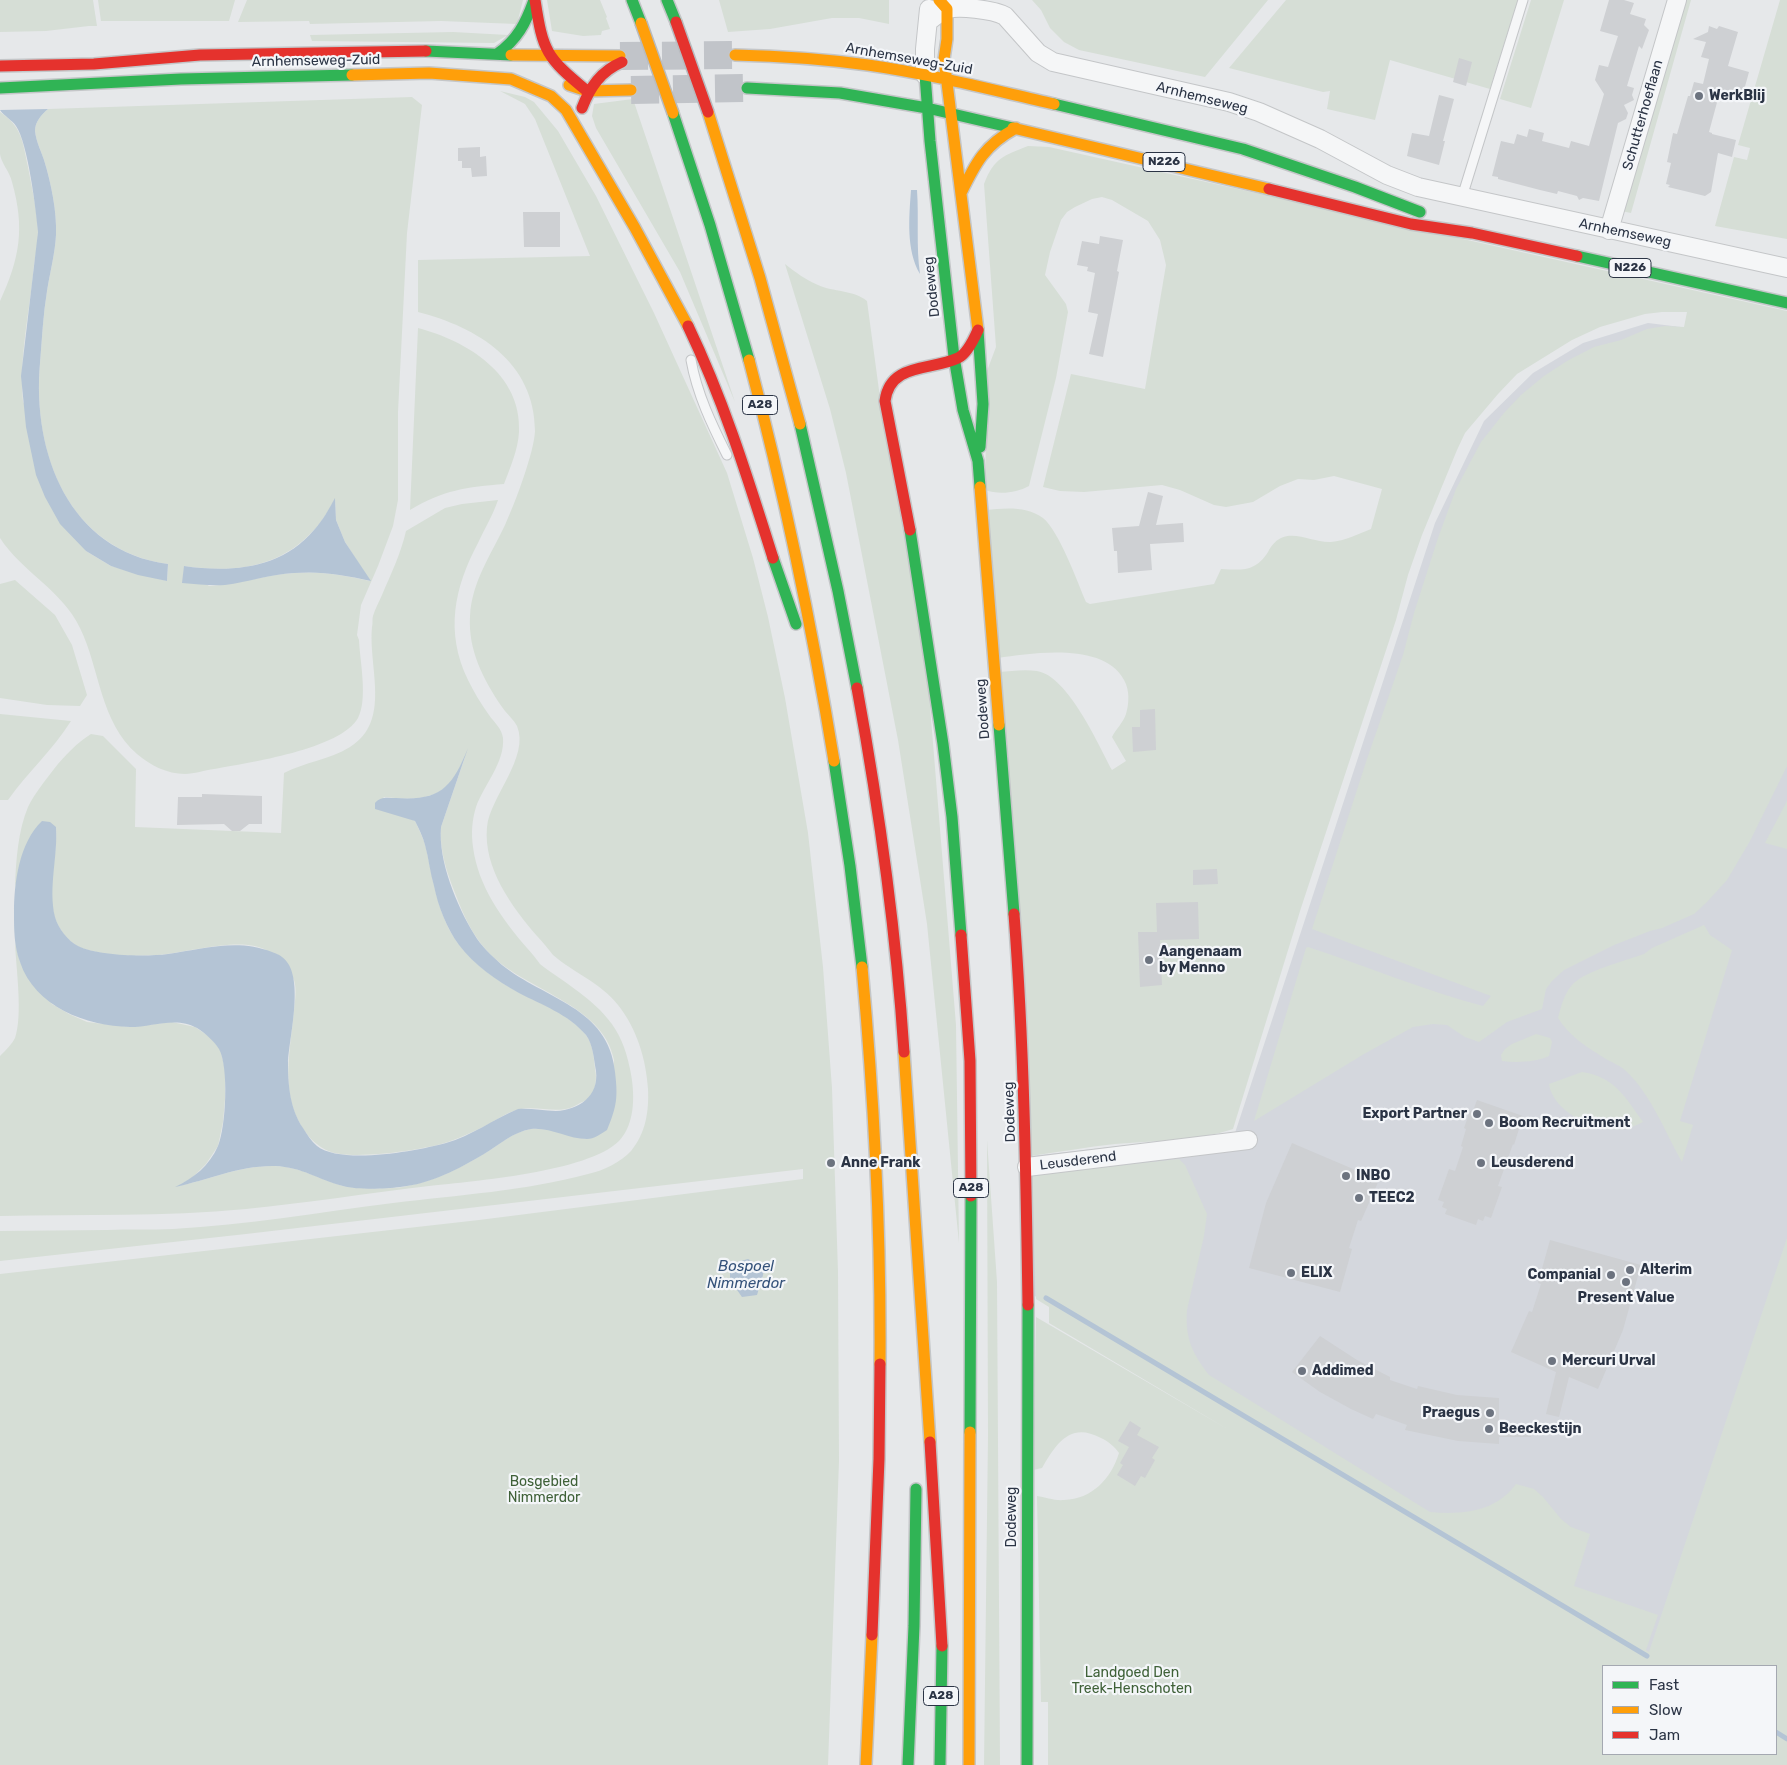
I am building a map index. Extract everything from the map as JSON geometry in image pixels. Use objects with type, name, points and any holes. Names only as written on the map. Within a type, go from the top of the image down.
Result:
[{"type":"main road","points":[[497,54],[511,44],[522,32],[534,0]]},
{"type":"main road","points":[[534,0],[540,35],[549,56],[560,69],[588,91],[576,125]]},
{"type":"main road","name":"A28","points":[[632,0],[673,113],[715,242],[752,371],[789,523],[825,703],[850,867],[860,953],[874,1132],[880,1262],[878,1536],[866,1765]]},
{"type":"main road","name":"A28","points":[[667,0],[708,112],[748,238],[788,378],[833,566],[858,693],[880,831],[895,948],[911,1135],[916,1252],[941,1626],[940,1765]]},
{"type":"main road","name":"Dodeweg","points":[[944,3],[947,39],[944,60],[978,330],[983,406],[978,460],[1020,997],[1027,1167],[1027,1765]]},
{"type":"main road","name":"Arnhemseweg-Zuid","points":[[0,66],[94,64],[209,54],[397,50],[621,59],[606,69],[588,91]]},
{"type":"main road","name":"Arnhemseweg-Zuid","points":[[735,56],[787,56],[819,59],[869,65],[946,79],[1243,149],[1355,187],[1472,233]]},
{"type":"main road","name":"Arnhemseweg-Zuid","points":[[0,88],[180,79],[429,73],[551,83],[573,86],[588,91],[631,90]]},
{"type":"main road","name":"Dodeweg","points":[[925,76],[955,360],[969,434],[978,460]]},
{"type":"main road","name":"A28","points":[[511,79],[551,96],[566,110],[683,317],[718,395],[750,482],[779,578],[825,703]]},
{"type":"main road","name":"N226","points":[[747,88],[840,93],[927,108],[1248,183],[1411,224],[1472,233],[1787,303]]},
{"type":"main road","points":[[961,192],[983,151],[996,139],[1016,128]]},
{"type":"main road","points":[[955,360],[963,356],[978,330]]},
{"type":"main road","name":"A28","points":[[955,360],[898,376],[889,386],[885,401],[907,509],[943,744],[952,817],[968,1031],[971,1198],[969,1765]]},
{"type":"main road","name":"A28","points":[[916,1252],[917,1421]]},
{"type":"main road","name":"A28","points":[[908,1765],[914,1626],[916,1479]]},
{"type":"street","points":[[925,76],[925,49],[930,0]]},
{"type":"street","name":"Schutterhoeflaan","points":[[1609,230],[1676,0]]},
{"type":"street","points":[[929,21],[944,3]]},
{"type":"street","name":"Arnhemseweg","points":[[944,3],[998,12],[1005,16],[1038,53],[1053,62],[1229,102],[1260,112],[1320,139],[1387,174],[1418,187],[1787,268]]},
{"type":"street","name":"Leusderend","points":[[1027,1167],[1248,1140]]},
{"type":"lane","points":[[1462,197],[1523,0]]},
{"type":"lane","name":"A28","points":[[683,317],[695,382],[730,461],[750,482]]},
{"type":"shaded area","points":[[1648,323],[1787,340],[1787,1245],[1654,1660],[1033,1295],[1031,1156],[1235,1133],[1435,523],[1484,421],[1533,373],[1583,343]]},
{"type":"green space","points":[[0,0],[93,0],[97,26],[46,31],[0,32]]},
{"type":"green space","points":[[98,0],[235,0],[229,21],[101,21]]},
{"type":"green space","points":[[247,0],[523,0],[517,24],[441,21],[310,24],[309,21],[238,22]]},
{"type":"green space","points":[[547,0],[600,0],[610,29],[602,31],[601,35],[583,36],[552,31]]},
{"type":"green space","points":[[719,0],[889,0],[889,24],[859,18],[832,18],[770,29],[728,32]]},
{"type":"green space","points":[[1032,0],[1268,0],[1205,77],[1079,50],[1064,42],[1050,28],[1041,10]]},
{"type":"green space","points":[[1286,0],[1518,0],[1490,89],[1390,60],[1375,120],[1327,109],[1330,91],[1323,92],[1229,68]]},
{"type":"green space","points":[[1531,0],[1564,0],[1531,108],[1500,99]]},
{"type":"green space","points":[[1668,0],[1691,0],[1631,213],[1606,208]]},
{"type":"green space","points":[[1780,0],[1787,0],[1787,239],[1715,226],[1734,157],[1747,160],[1750,148],[1738,145]]},
{"type":"green space","points":[[453,32],[508,35],[494,43],[312,41],[310,35]]},
{"type":"green space","name":"Bosgebied Nimmerdor","points":[[500,91],[525,97],[534,102],[558,131],[596,196],[654,313],[727,473],[753,558],[785,698],[808,833],[823,967],[832,1088],[838,1272],[839,1461],[828,1765],[0,1765],[0,1274],[479,1220],[803,1179],[803,1169],[0,1261],[0,1231],[200,1227],[516,1189],[594,1173],[606,1168],[627,1155],[640,1137],[646,1122],[648,1089],[643,1056],[625,1014],[604,990],[553,955],[528,925],[509,900],[494,872],[487,842],[487,827],[490,815],[514,764],[520,738],[517,726],[495,696],[478,664],[471,641],[470,616],[474,591],[478,580],[500,536],[519,491],[528,465],[535,431],[532,407],[525,385],[514,367],[499,351],[461,327],[418,312],[418,260],[590,256],[535,119],[525,104]]},
{"type":"green space","points":[[412,97],[422,105],[407,233],[398,412],[398,500],[393,526],[361,605],[357,635],[363,680],[361,710],[358,718],[348,729],[333,738],[292,753],[188,774],[165,771],[147,762],[125,741],[115,727],[102,694],[87,644],[72,615],[53,592],[19,561],[0,538],[0,301],[16,257],[19,229],[12,182],[0,154],[0,112],[13,123],[23,143],[33,191],[38,231],[22,367],[23,401],[86,551],[111,566],[167,581],[168,564],[133,555],[105,539],[81,518],[64,492],[51,462],[43,430],[39,397],[44,318],[55,249],[56,226],[47,169],[35,131],[39,119],[48,109]],"holes":[[[335,499],[336,520],[345,542],[370,581],[332,574],[304,573],[283,574],[209,586],[184,566],[219,569],[237,568],[269,561],[299,544],[313,531]]]},
{"type":"green space","points":[[633,99],[735,402],[680,272],[596,128],[592,116],[594,104]]},
{"type":"green space","points":[[1028,146],[1049,147],[1787,311],[1787,766],[1750,841],[1727,880],[1694,914],[1614,945],[1564,970],[1546,989],[1542,1009],[1507,1022],[1479,1042],[1465,1037],[1447,1025],[1433,1024],[1413,1027],[1364,1054],[1254,1121],[1306,948],[1308,947],[1483,1006],[1491,996],[1312,929],[1403,655],[1438,538],[1456,489],[1481,442],[1521,395],[1544,376],[1567,361],[1594,347],[1621,340],[1647,329],[1665,326],[1684,327],[1687,312],[1662,312],[1645,314],[1600,327],[1572,340],[1517,374],[1465,433],[1422,535],[1408,575],[1396,620],[1301,908],[1233,1129],[1205,1136],[1115,1144],[1031,1156],[999,672],[1037,671],[1049,676],[1060,685],[1081,713],[1112,770],[1126,761],[1112,737],[1125,717],[1128,697],[1124,680],[1114,668],[1101,660],[1085,655],[1048,653],[998,658],[986,510],[1008,508],[1023,510],[1030,511],[1043,518],[1055,534],[1086,602],[1090,604],[1214,584],[1221,569],[1242,569],[1253,566],[1263,559],[1275,542],[1287,536],[1299,536],[1325,542],[1351,537],[1371,529],[1382,489],[1334,476],[1314,480],[1298,479],[1280,486],[1253,502],[1226,507],[1214,505],[1180,490],[1162,485],[1084,492],[1060,491],[1043,487],[1071,374],[1145,389],[1166,265],[1160,240],[1148,221],[1112,200],[1102,197],[1092,199],[1067,212],[1061,220],[1050,252],[1045,275],[1066,304],[1068,312],[1056,378],[1029,486],[1007,492],[985,490],[987,371],[996,347],[984,184],[992,168],[1000,159]]},
{"type":"green space","points":[[785,264],[809,281],[830,289],[862,297],[867,301],[881,405],[925,645],[956,1025],[959,1243],[927,924],[898,740],[846,473],[830,409]]},
{"type":"green space","points":[[418,328],[455,342],[472,351],[488,363],[501,377],[511,393],[518,411],[519,432],[515,452],[504,484],[444,494],[410,510]]},
{"type":"green space","points":[[498,500],[463,577],[455,610],[456,645],[461,662],[468,680],[503,738],[501,756],[476,807],[472,827],[473,847],[480,875],[500,914],[540,964],[565,981],[600,1010],[622,1041],[633,1087],[633,1107],[625,1134],[604,1152],[583,1160],[557,1168],[501,1178],[215,1212],[0,1216],[0,1056],[15,1038],[19,1017],[15,943],[20,962],[52,1004],[69,1014],[87,1022],[130,1027],[172,1022],[195,1027],[210,1037],[220,1049],[225,1068],[225,1099],[218,1146],[206,1164],[192,1178],[178,1186],[237,1170],[274,1166],[300,1170],[343,1186],[397,1188],[434,1179],[453,1171],[511,1136],[530,1129],[544,1129],[586,1139],[613,1065],[614,1060],[607,1041],[595,1025],[579,1011],[521,977],[488,952],[468,924],[447,869],[442,852],[441,827],[465,757],[451,782],[435,794],[405,799],[383,797],[407,817],[415,821],[423,838],[442,912],[453,936],[461,947],[474,961],[497,979],[514,990],[565,1016],[586,1035],[592,1047],[596,1076],[595,1087],[589,1098],[572,1107],[557,1110],[533,1108],[517,1110],[459,1138],[423,1148],[356,1155],[331,1152],[321,1147],[308,1135],[298,1120],[293,1107],[288,1080],[289,1052],[296,991],[295,984],[281,964],[269,952],[256,946],[231,945],[146,956],[99,953],[75,945],[60,929],[53,910],[52,886],[56,827],[25,849],[15,887],[20,836],[28,807],[58,764],[76,745],[91,734],[103,736],[136,769],[135,827],[281,833],[284,773],[334,755],[350,747],[363,736],[371,723],[375,692],[372,643],[373,617],[396,563],[406,531],[445,508]]},
{"type":"green space","points":[[15,580],[55,615],[72,645],[87,695],[80,706],[47,705],[0,698],[0,584]]},
{"type":"green space","points":[[0,714],[71,721],[8,800],[0,800]]},
{"type":"green space","points":[[1787,801],[1787,849],[1765,843]]},
{"type":"green space","points":[[1704,925],[1710,935],[1732,950],[1680,1121],[1693,1125],[1682,1162],[1651,1103],[1635,1081],[1622,1068],[1579,1041],[1558,1018],[1567,992],[1578,980],[1595,971],[1644,954],[1652,948]]},
{"type":"green space","points":[[1536,1034],[1550,1038],[1552,1042],[1549,1056],[1526,1062],[1502,1061],[1501,1055],[1505,1049]]},
{"type":"green space","points":[[1582,1072],[1603,1078],[1611,1083],[1643,1122],[1627,1129],[1602,1128],[1578,1119],[1568,1112],[1552,1094],[1549,1084]]},
{"type":"green space","points":[[987,1140],[997,1282],[1000,1765],[984,1765],[988,1435]]},
{"type":"green space","name":"Landgoed Den Treek-Henschoten","points":[[1179,1159],[1185,1165],[1207,1214],[1204,1236],[1187,1310],[1187,1329],[1194,1352],[1209,1375],[1430,1512],[1454,1513],[1477,1510],[1499,1501],[1516,1484],[1534,1489],[1561,1519],[1571,1527],[1590,1534],[1574,1586],[1658,1615],[1646,1650],[1649,1652],[1787,1238],[1787,1765],[1048,1765],[1048,1702],[1041,1702],[1037,1496],[1064,1500],[1074,1499],[1092,1492],[1111,1471],[1119,1453],[1106,1441],[1090,1433],[1081,1432],[1065,1438],[1059,1443],[1042,1468],[1033,1470],[1036,1317],[1229,1430],[1049,1323],[1049,1307],[1036,1299],[1032,1175]]},
{"type":"water","points":[[48,109],[39,119],[35,131],[47,169],[56,226],[55,249],[44,309],[39,397],[43,431],[51,463],[64,492],[82,518],[105,540],[134,555],[168,564],[167,581],[138,575],[111,566],[86,551],[60,524],[45,497],[36,475],[26,427],[21,376],[38,232],[31,177],[24,147],[16,126],[0,110]]},
{"type":"water","points":[[911,190],[917,190],[920,274],[912,255],[910,244]]},
{"type":"water","points":[[335,498],[336,520],[345,542],[371,581],[333,574],[304,573],[277,575],[225,585],[182,583],[184,566],[220,569],[237,568],[271,560],[286,553],[301,543],[314,530]]},
{"type":"water","points":[[468,748],[441,827],[443,854],[455,897],[483,947],[502,965],[519,977],[572,1007],[588,1019],[601,1033],[610,1050],[615,1072],[616,1088],[615,1108],[607,1130],[587,1139],[531,1129],[512,1136],[474,1160],[444,1175],[422,1183],[400,1187],[372,1189],[349,1187],[294,1169],[262,1166],[237,1170],[175,1187],[200,1171],[210,1160],[221,1137],[225,1083],[219,1049],[206,1035],[189,1025],[173,1022],[130,1027],[96,1023],[64,1011],[37,991],[27,978],[20,962],[15,944],[14,925],[14,901],[19,864],[34,830],[42,821],[50,822],[56,827],[52,894],[55,917],[64,934],[78,946],[98,952],[122,955],[158,955],[233,945],[259,948],[282,957],[289,965],[295,991],[288,1063],[291,1097],[295,1113],[309,1137],[317,1146],[328,1152],[343,1155],[380,1155],[417,1150],[455,1140],[518,1109],[556,1111],[572,1108],[586,1100],[594,1088],[596,1080],[593,1052],[586,1035],[579,1028],[546,1006],[494,978],[479,966],[459,945],[447,925],[438,901],[428,855],[415,821],[375,809],[375,803],[382,798],[424,797],[443,789],[456,773]]},
{"type":"water","name":"Bospoel Nimmerdor","points":[[748,1259],[764,1268],[763,1275],[757,1295],[742,1297],[730,1280],[730,1264]]},
{"type":"building","points":[[1609,0],[1624,0],[1634,3],[1630,14],[1646,19],[1644,25],[1649,30],[1642,49],[1639,46],[1627,86],[1634,88],[1632,95],[1634,100],[1624,105],[1628,113],[1626,119],[1618,123],[1599,201],[1583,198],[1579,200],[1577,196],[1558,191],[1557,194],[1492,176],[1501,141],[1514,144],[1517,134],[1527,137],[1529,129],[1544,133],[1542,141],[1569,148],[1571,141],[1589,146],[1604,94],[1595,80],[1599,65],[1608,67],[1618,36],[1600,31]]},
{"type":"building","points":[[1709,26],[1717,29],[1719,26],[1738,32],[1728,66],[1749,72],[1741,101],[1719,95],[1709,132],[1736,140],[1732,157],[1718,153],[1711,192],[1705,196],[1668,187],[1670,185],[1666,184],[1671,163],[1667,162],[1673,133],[1677,134],[1694,82],[1703,84],[1709,59],[1701,57],[1706,42],[1693,39],[1708,32]]},
{"type":"building","points":[[1459,58],[1472,62],[1466,86],[1453,82]]},
{"type":"building","points":[[1439,95],[1454,99],[1439,165],[1407,156],[1412,133],[1429,136]]},
{"type":"building","points":[[480,147],[480,157],[486,156],[487,176],[472,177],[471,168],[462,168],[462,161],[458,161],[458,148]]},
{"type":"building","points":[[523,212],[560,212],[560,247],[524,247]]},
{"type":"building","points":[[1100,236],[1123,240],[1103,357],[1089,354],[1098,314],[1088,312],[1095,273],[1087,271],[1088,267],[1077,265],[1082,241],[1099,244]]},
{"type":"building","points":[[1148,492],[1163,496],[1156,525],[1183,523],[1184,542],[1150,544],[1152,570],[1118,573],[1117,551],[1114,551],[1112,528],[1139,526]]},
{"type":"building","points":[[1155,709],[1156,750],[1133,752],[1132,727],[1140,727],[1140,710]]},
{"type":"building","points":[[202,794],[262,796],[262,824],[249,824],[240,831],[232,831],[224,824],[177,825],[178,797],[202,797]]},
{"type":"building","points":[[1217,869],[1218,884],[1193,885],[1193,870]]},
{"type":"building","points":[[1198,902],[1199,939],[1160,940],[1162,985],[1140,987],[1138,932],[1157,932],[1156,903]]},
{"type":"building","name":"Leusderend","points":[[1477,1100],[1523,1116],[1498,1186],[1502,1187],[1491,1218],[1485,1216],[1483,1221],[1478,1219],[1476,1225],[1445,1214],[1447,1209],[1442,1207],[1444,1202],[1438,1200],[1449,1169],[1455,1171],[1463,1147],[1461,1146],[1466,1129],[1464,1128],[1470,1111],[1473,1111]]},
{"type":"building","points":[[1292,1143],[1379,1180],[1361,1221],[1358,1220],[1349,1248],[1352,1249],[1340,1292],[1249,1268],[1266,1203]]},
{"type":"building","points":[[1550,1240],[1641,1265],[1623,1330],[1598,1389],[1569,1377],[1559,1417],[1546,1414],[1556,1372],[1511,1352],[1529,1311],[1532,1312],[1541,1284],[1538,1283]]},
{"type":"building","points":[[1320,1336],[1357,1360],[1390,1377],[1390,1380],[1417,1389],[1418,1386],[1457,1395],[1499,1398],[1499,1424],[1531,1424],[1531,1437],[1499,1437],[1499,1444],[1458,1441],[1405,1430],[1407,1425],[1376,1414],[1373,1419],[1351,1409],[1320,1392],[1292,1372]]},
{"type":"building","points":[[1130,1421],[1141,1428],[1137,1435],[1159,1447],[1152,1458],[1155,1460],[1145,1478],[1141,1476],[1135,1486],[1117,1475],[1123,1465],[1120,1463],[1129,1447],[1118,1441]]},
{"type":"waterway","points":[[1046,1298],[1647,1656]]},
{"type":"waterway","points":[[1777,1733],[1787,1739]]},
{"type":"tunnel","points":[[620,56],[735,55]]},
{"type":"tunnel","points":[[631,90],[747,88]]},
{"type":"traffic: fast","points":[[497,54],[510,43],[520,30],[534,0]]},
{"type":"traffic: fast","points":[[632,0],[641,23]]},
{"type":"traffic: fast","points":[[667,0],[676,22]]},
{"type":"traffic: fast","points":[[426,51],[511,55]]},
{"type":"traffic: fast","points":[[0,88],[181,79],[352,75]]},
{"type":"traffic: fast","points":[[925,75],[930,141],[954,357],[963,410],[978,461],[980,487]]},
{"type":"traffic: fast","points":[[747,88],[840,93],[927,108],[1013,128]]},
{"type":"traffic: fast","points":[[1054,104],[1243,149],[1355,187],[1420,212]]},
{"type":"traffic: fast","points":[[673,113],[710,225],[749,360]]},
{"type":"traffic: fast","points":[[1577,256],[1787,303]]},
{"type":"traffic: fast","points":[[978,330],[983,404],[980,447]]},
{"type":"traffic: fast","points":[[800,424],[838,591],[857,688]]},
{"type":"traffic: fast","points":[[910,530],[943,744],[952,817],[961,935]]},
{"type":"traffic: fast","points":[[773,558],[796,624]]},
{"type":"traffic: fast","points":[[999,725],[1014,914]]},
{"type":"traffic: fast","points":[[834,761],[850,866],[862,967]]},
{"type":"traffic: fast","points":[[970,1432],[971,1196]]},
{"type":"traffic: fast","points":[[1027,1765],[1028,1305]]},
{"type":"traffic: fast","points":[[908,1765],[914,1626],[916,1489]]},
{"type":"traffic: fast","points":[[940,1765],[942,1646]]},
{"type":"traffic: slow","points":[[939,0],[947,9],[947,39],[944,59],[978,330]]},
{"type":"traffic: slow","points":[[641,23],[673,113]]},
{"type":"traffic: slow","points":[[511,55],[620,56]]},
{"type":"traffic: slow","points":[[735,55],[802,58],[868,65],[938,78],[1054,104]]},
{"type":"traffic: slow","points":[[352,75],[429,73],[511,79]]},
{"type":"traffic: slow","points":[[511,79],[551,96],[566,110],[635,228],[688,326]]},
{"type":"traffic: slow","points":[[569,85],[587,91],[631,90]]},
{"type":"traffic: slow","points":[[708,112],[760,278],[800,424]]},
{"type":"traffic: slow","points":[[1013,128],[1269,189]]},
{"type":"traffic: slow","points":[[961,193],[982,155],[996,141],[1016,128]]},
{"type":"traffic: slow","points":[[749,360],[796,560],[834,761]]},
{"type":"traffic: slow","points":[[980,487],[999,725]]},
{"type":"traffic: slow","points":[[862,967],[876,1166],[880,1364]]},
{"type":"traffic: slow","points":[[904,1052],[930,1442]]},
{"type":"traffic: slow","points":[[969,1765],[970,1432]]},
{"type":"traffic: slow","points":[[866,1765],[872,1635]]},
{"type":"traffic: jam","points":[[535,0],[544,43],[549,52],[563,70],[587,91]]},
{"type":"traffic: jam","points":[[676,22],[708,112]]},
{"type":"traffic: jam","points":[[0,66],[94,64],[200,55],[426,51]]},
{"type":"traffic: jam","points":[[582,108],[597,80],[608,70],[622,62]]},
{"type":"traffic: jam","points":[[1269,189],[1411,224],[1472,233],[1577,256]]},
{"type":"traffic: jam","points":[[688,326],[724,412],[773,558]]},
{"type":"traffic: jam","points":[[910,530],[885,401],[888,388],[903,374],[958,358],[970,346],[978,330]]},
{"type":"traffic: jam","points":[[857,688],[886,869],[901,1006],[904,1052]]},
{"type":"traffic: jam","points":[[1014,914],[1022,1061],[1028,1305]]},
{"type":"traffic: jam","points":[[961,935],[970,1061],[971,1196]]},
{"type":"traffic: jam","points":[[872,1635],[879,1459],[880,1364]]},
{"type":"traffic: jam","points":[[930,1442],[942,1646]]},
{"type":"place","name":"WerkBlij","points":[[1699,96]]},
{"type":"place","name":"Aangenaam by Menno","points":[[1149,960]]},
{"type":"place","name":"Export Partner","points":[[1477,1114]]},
{"type":"place","name":"Boom Recruitment","points":[[1489,1123]]},
{"type":"place","name":"Anne Frank","points":[[831,1163]]},
{"type":"place","name":"Leusderend","points":[[1481,1163]]},
{"type":"place","name":"INBO","points":[[1346,1176]]},
{"type":"place","name":"TEEC2","points":[[1359,1198]]},
{"type":"place","name":"Alterim","points":[[1630,1270]]},
{"type":"place","name":"ELIX","points":[[1291,1273]]},
{"type":"place","name":"Companial","points":[[1611,1275]]},
{"type":"place","name":"Present Value","points":[[1626,1282]]},
{"type":"place","name":"Mercuri Urval","points":[[1552,1361]]},
{"type":"place","name":"Addimed","points":[[1302,1371]]},
{"type":"place","name":"Praegus","points":[[1490,1413]]},
{"type":"place","name":"Beeckestijn","points":[[1489,1429]]}]
